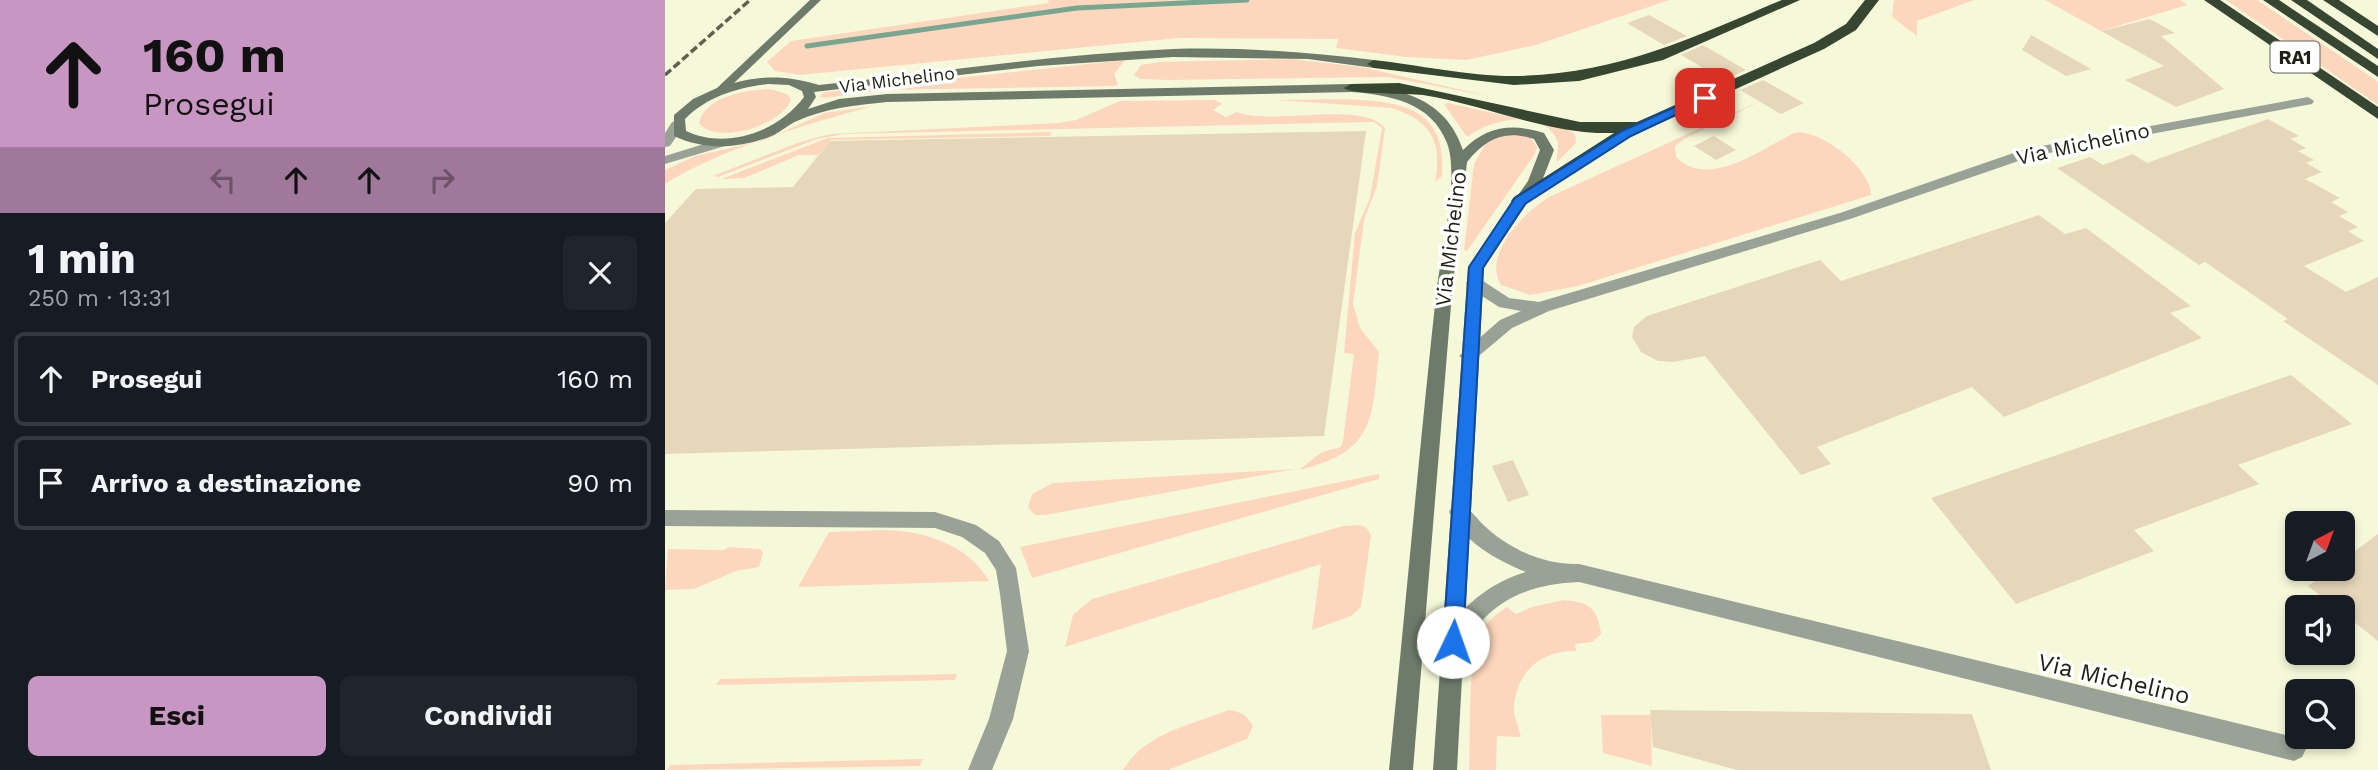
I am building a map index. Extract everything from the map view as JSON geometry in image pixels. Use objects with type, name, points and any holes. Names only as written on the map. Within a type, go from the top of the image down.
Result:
[{"type":"highway","points":[[1374,64],[1514,81],[1606,73],[1658,57],[1793,0]]},
{"type":"highway","points":[[1520,201],[1650,121],[1819,46],[1850,27],[1862,16],[1872,0]]},
{"type":"highway","name":"RA1","points":[[2211,0],[2378,114]]},
{"type":"highway","points":[[2270,0],[2378,73]]},
{"type":"highway","points":[[2298,0],[2378,55]]},
{"type":"highway","points":[[2330,0],[2378,32]]},
{"type":"highway","points":[[1351,88],[1382,86],[1415,91],[1590,128],[1622,129],[1650,121]]},
{"type":"street","points":[[665,143],[685,111],[717,92],[816,0]]},
{"type":"street","name":"Via Michelino","points":[[783,80],[818,89],[1092,58],[1192,54],[1300,55],[1374,64]]},
{"type":"street","points":[[755,59],[755,69],[761,75],[783,80]]},
{"type":"street","points":[[717,92],[751,82],[783,80]]},
{"type":"street","points":[[793,118],[805,108],[810,97],[807,89],[798,83]]},
{"type":"street","name":"Via Michelino","points":[[720,143],[760,134],[793,118],[839,103],[887,98],[1351,88],[1396,93],[1427,106],[1447,127],[1460,162],[1444,293],[1401,770]]},
{"type":"street","name":"Via Michelino","points":[[1468,356],[1506,324],[1543,307],[1845,216],[2030,152],[2308,101]]},
{"type":"street","points":[[677,125],[679,134],[688,139],[720,143]]},
{"type":"street","name":"Via Michelino","points":[[1445,770],[1474,283],[1480,258],[1520,201],[1545,160],[1547,150],[1539,136],[1516,128],[1494,131],[1471,147],[1460,162]]},
{"type":"street","points":[[665,160],[720,143]]},
{"type":"street","name":"Via Michelino","points":[[1474,283],[1505,303],[1543,307]]},
{"type":"street","name":"Via Michelino","points":[[1459,512],[1475,533],[1494,548],[1555,573]]},
{"type":"street","points":[[665,518],[935,520],[969,531],[992,547],[1006,568],[1018,651],[1002,719],[979,770]]},
{"type":"street","name":"Via Michelino","points":[[1453,642],[1471,614],[1497,594],[1521,582],[1555,573],[1579,573],[2285,747]]},
{"type":"shaded area","points":[[1048,0],[1669,0],[1536,45],[1466,60],[1406,57],[1336,48],[1338,39],[1179,38],[800,75],[775,71],[767,62],[791,41],[1049,3]]},
{"type":"shaded area","points":[[1894,0],[1974,0],[1917,21],[1917,36],[1892,17]]},
{"type":"shaded area","points":[[2045,0],[2181,0],[2187,5],[2101,31]]},
{"type":"shaded area","points":[[2226,0],[2257,0],[2370,76],[2378,82],[2378,105]]},
{"type":"shaded area","points":[[1292,59],[1361,67],[1489,96],[1387,77],[1169,80],[1140,79],[1134,75],[1141,65],[1159,62]]},
{"type":"shaded area","points":[[1125,60],[1114,74],[1118,85],[1113,86],[881,90],[825,98],[819,96],[826,92]]},
{"type":"shaded area","points":[[770,89],[787,94],[791,99],[776,117],[763,124],[719,133],[707,130],[699,123],[709,106],[728,96]]},
{"type":"shaded area","points":[[1767,98],[1684,139],[1675,146],[1676,157],[1689,166],[1719,168],[1751,156],[1794,133],[1805,133],[1830,143],[1854,162],[1869,185],[1871,195],[1578,286],[1530,295],[1501,285],[1497,260],[1502,247],[1518,223],[1539,204],[1549,197]]},
{"type":"shaded area","points":[[1345,99],[1384,102],[1416,112],[1428,122],[1437,135],[1442,153],[1442,176],[1435,182],[1437,155],[1431,134],[1425,126],[1405,113],[1391,108],[1277,100]]},
{"type":"shaded area","points":[[1215,100],[1222,104],[1213,110],[1226,117],[1237,112],[1253,116],[1338,114],[1374,120],[1385,128],[1377,186],[1364,220],[1353,304],[1360,328],[1379,352],[1371,414],[1356,443],[1343,454],[1299,470],[1322,452],[1341,447],[1343,441],[1354,354],[1344,353],[1355,233],[1370,198],[1382,128],[1374,122],[844,134],[817,139],[718,177],[713,176],[800,142],[830,134],[1058,123],[1076,120],[1120,101]]},
{"type":"shaded area","points":[[1444,104],[1522,119],[1499,122],[1467,137]]},
{"type":"shaded area","points":[[873,106],[822,120],[776,135],[824,113]]},
{"type":"shaded area","points":[[1539,123],[1566,129],[1575,134],[1576,143],[1557,162],[1557,139],[1547,127]]},
{"type":"shaded area","points":[[1052,132],[1050,136],[831,140],[818,155],[799,155],[744,178],[721,179],[828,138]]},
{"type":"shaded area","points":[[1511,133],[1530,137],[1537,147],[1535,154],[1467,251],[1464,250],[1474,164],[1488,140]]},
{"type":"shaded area","points":[[755,142],[712,159],[665,184],[665,170],[695,156]]},
{"type":"shaded area","points":[[1295,469],[1045,515],[1035,515],[1028,508],[1032,494],[1053,483]]},
{"type":"shaded area","points":[[1379,474],[1379,479],[1032,578],[1020,547]]},
{"type":"shaded area","points":[[1343,526],[1366,527],[1371,535],[1361,607],[1351,616],[1312,630],[1321,564],[1065,647],[1073,615],[1092,599]]},
{"type":"shaded area","points":[[883,530],[913,533],[956,548],[980,568],[989,581],[798,587],[829,532]]},
{"type":"shaded area","points":[[729,547],[760,549],[763,553],[759,567],[736,571],[694,589],[665,590],[668,549],[724,550]]},
{"type":"shaded area","points":[[1564,600],[1580,602],[1591,608],[1595,612],[1601,634],[1592,642],[1575,644],[1576,651],[1552,655],[1532,666],[1519,685],[1516,696],[1514,712],[1521,737],[1497,736],[1496,770],[1469,770],[1471,680],[1480,634],[1492,619],[1507,607],[1516,614],[1532,607]]},
{"type":"shaded area","points":[[957,674],[955,680],[716,685],[720,679]]},
{"type":"shaded area","points":[[1229,710],[1243,715],[1251,722],[1253,726],[1247,739],[1168,770],[1123,770],[1132,757],[1156,739]]},
{"type":"shaded area","points":[[1601,715],[1651,715],[1652,766],[1603,753]]},
{"type":"shaded area","points":[[923,759],[920,766],[667,770],[670,765]]},
{"type":"building","points":[[1649,15],[1687,36],[1664,45],[1627,23]]},
{"type":"building","points":[[2150,19],[2175,33],[2161,36],[2224,89],[2176,107],[2125,80],[2164,66],[2101,31]]},
{"type":"building","points":[[2031,35],[2091,69],[2066,76],[2022,50]]},
{"type":"building","points":[[1703,45],[1746,70],[1724,80],[1681,55]]},
{"type":"building","points":[[1763,80],[1804,103],[1781,114],[1740,90]]},
{"type":"building","points":[[2268,119],[2299,136],[2290,139],[2306,148],[2298,151],[2314,160],[2306,163],[2322,172],[2305,179],[2340,198],[2331,202],[2348,212],[2339,216],[2358,227],[2348,231],[2364,241],[2304,266],[2346,292],[2378,277],[2378,385],[2283,321],[2288,319],[2205,262],[2199,265],[2057,168],[2090,157],[2103,165],[2133,154],[2147,163]]},
{"type":"building","points":[[1366,131],[1324,436],[665,454],[665,223],[696,189],[793,187],[830,141]]},
{"type":"building","points":[[1714,136],[1736,150],[1716,160],[1694,146]]},
{"type":"building","points":[[2039,215],[2065,234],[2086,228],[2191,306],[2170,313],[2202,338],[2004,417],[1972,387],[1817,447],[1831,464],[1801,475],[1705,356],[1673,362],[1658,361],[1641,352],[1632,337],[1634,327],[1647,316],[1820,260],[1841,281]]},
{"type":"building","points":[[2291,375],[2352,424],[2238,465],[2259,484],[2134,530],[2154,551],[2016,604],[1931,498]]},
{"type":"building","points":[[1513,460],[1529,495],[1508,502],[1492,466]]},
{"type":"building","points":[[2378,534],[2378,641],[2355,623],[2355,595],[2320,595],[2308,586],[2315,581],[2355,581],[2355,551]]},
{"type":"building","points":[[1650,710],[1972,714],[1991,770],[1737,770],[1653,747]]},
{"type":"waterway","points":[[807,46],[1077,8],[1247,0]]},
{"type":"railway","points":[[665,75],[750,0]]},
{"type":"route","points":[[1453,642],[1468,356],[1476,267],[1480,258],[1520,201],[1626,133],[1705,98]]}]
